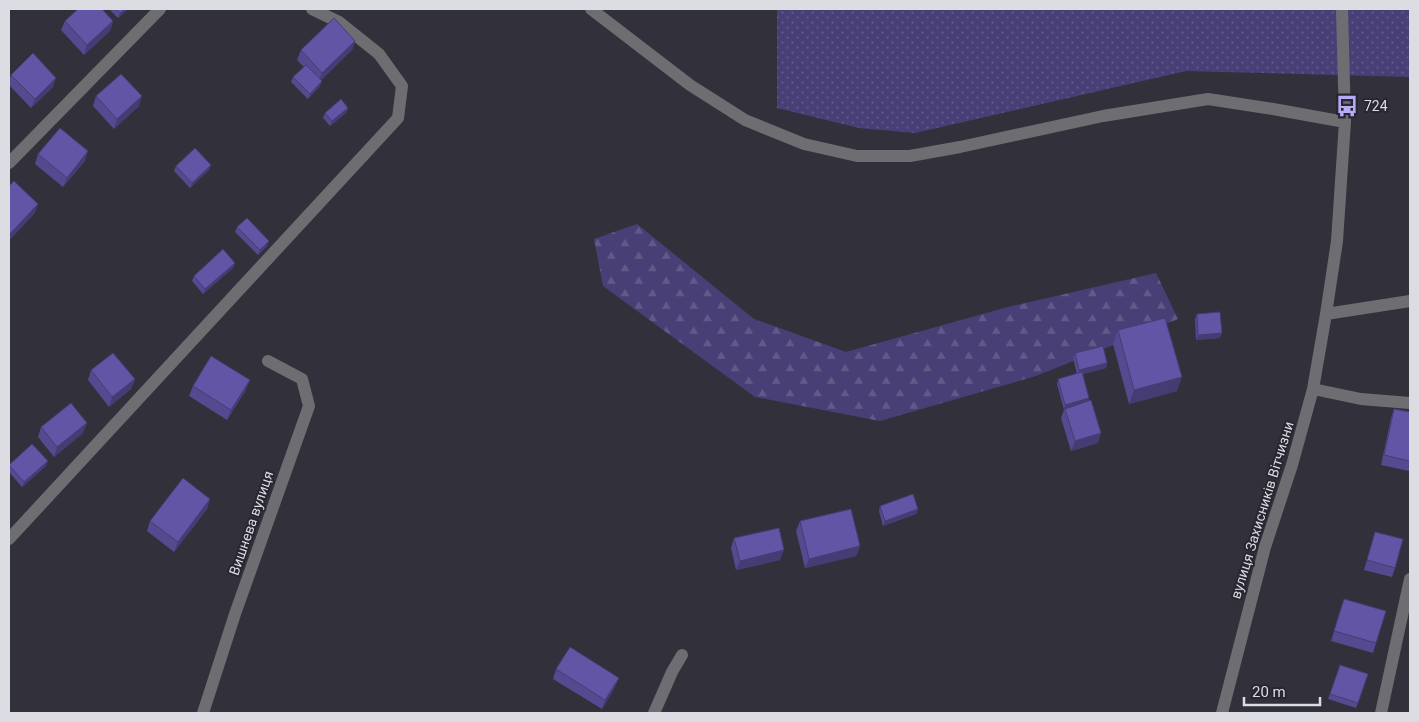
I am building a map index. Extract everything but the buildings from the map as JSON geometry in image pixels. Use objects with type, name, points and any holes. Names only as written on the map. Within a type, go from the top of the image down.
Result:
[{"type":"street","points":[[9,163],[160,9]]},
{"type":"street","points":[[9,540],[398,118],[402,86],[379,54],[340,22],[312,9]]},
{"type":"street","points":[[591,9],[690,85],[745,120],[804,144],[857,156],[910,156],[1103,116],[1208,99],[1345,122]]},
{"type":"street","name":"вулиця Захисників Вітчизни","points":[[1222,713],[1265,547],[1292,465],[1313,389],[1326,314],[1337,241],[1345,122],[1342,9]]},
{"type":"street","points":[[1326,314],[1410,301]]},
{"type":"street","name":"Вишнева вулиця","points":[[203,713],[247,578],[309,406],[302,379],[268,361]]},
{"type":"street","points":[[1313,389],[1361,399],[1410,403]]},
{"type":"street","points":[[1381,713],[1410,579]]},
{"type":"street","points":[[654,713],[672,672],[682,655]]},
{"type":"green space","points":[[777,9],[1410,9],[1410,77],[1186,71],[915,133],[859,128],[777,108]]},
{"type":"green space","points":[[637,224],[754,319],[846,352],[1008,307],[1156,273],[1178,319],[1036,376],[880,421],[755,397],[603,286],[594,239]]},
{"type":"place","name":"724","points":[[1347,106]]}]
